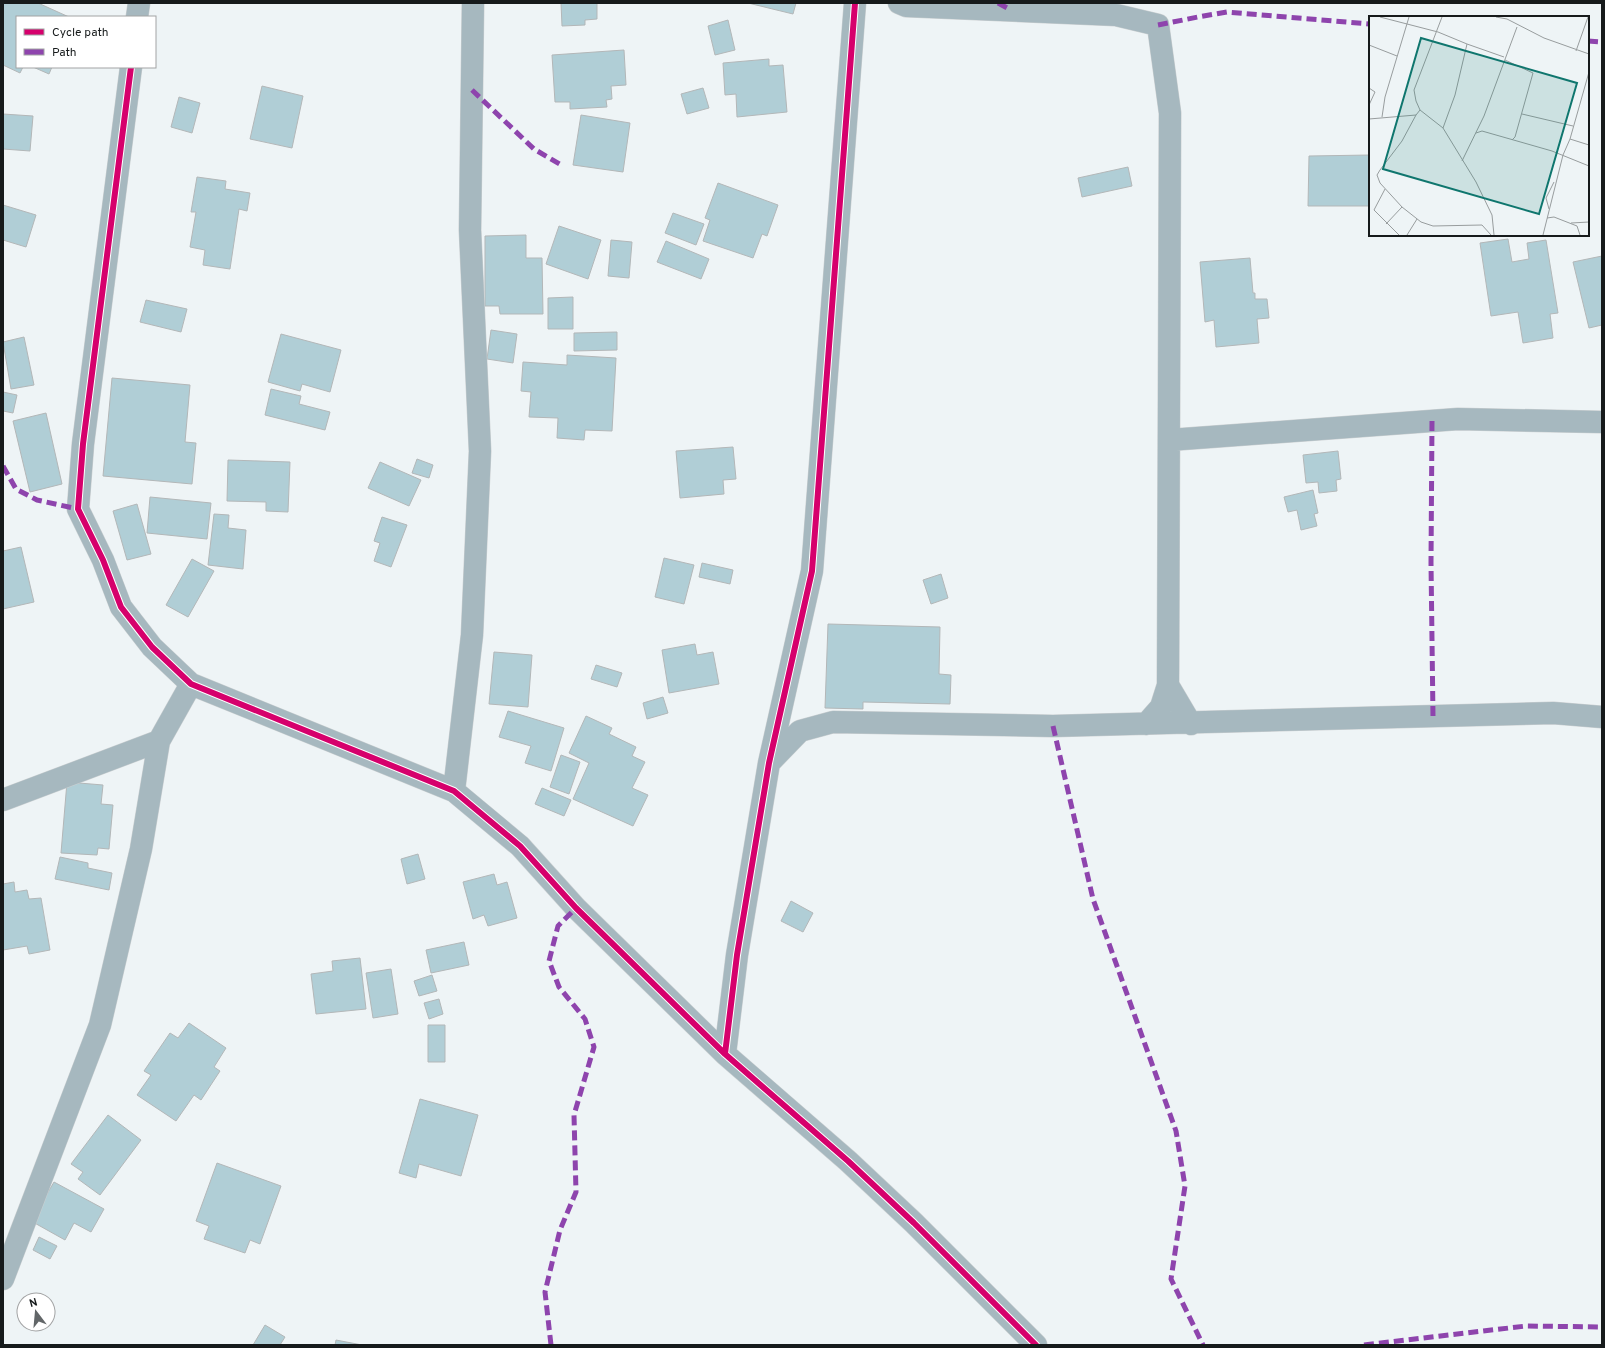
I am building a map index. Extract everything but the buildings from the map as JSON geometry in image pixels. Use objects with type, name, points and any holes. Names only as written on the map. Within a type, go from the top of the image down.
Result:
[{"type":"street","points":[[137,16],[139,3]]},
{"type":"street","points":[[454,791],[472,635],[480,451],[470,230],[473,3]]},
{"type":"street","points":[[725,1054],[737,955],[769,763],[812,571],[856,3]]},
{"type":"street","points":[[899,3],[906,6],[1116,14],[1158,26],[1170,113],[1168,685],[1161,707],[1146,724]]},
{"type":"street","points":[[131,68],[83,444],[78,509],[103,560],[121,607],[152,647],[191,684],[454,791],[520,846],[576,908],[725,1054],[864,1176],[914,1223],[1036,1345]]},
{"type":"street","points":[[1169,440],[1458,419],[1602,422]]},
{"type":"street","points":[[3,1279],[100,1025],[141,849],[159,741],[191,684]]},
{"type":"street","points":[[1168,685],[1191,724]]},
{"type":"street","points":[[769,763],[800,731],[833,722],[1053,726],[1191,724],[1553,713],[1602,717]]},
{"type":"street","points":[[3,800],[159,741]]},
{"type":"marked path","points":[[998,3],[1011,10]]},
{"type":"marked path","points":[[1158,25],[1227,12],[1369,24]]},
{"type":"marked path","points":[[1589,41],[1602,42]]},
{"type":"marked path","points":[[472,90],[534,149],[563,166]]},
{"type":"marked path","points":[[1432,421],[1431,563],[1433,717]]},
{"type":"marked path","points":[[3,466],[16,489],[37,500],[78,509]]},
{"type":"marked path","points":[[1053,726],[1093,899],[1176,1131],[1185,1186],[1171,1279],[1203,1345]]},
{"type":"marked path","points":[[551,1345],[545,1292],[560,1230],[576,1192],[574,1115],[594,1047],[585,1019],[559,987],[549,961],[558,926],[576,908]]},
{"type":"marked path","points":[[1364,1345],[1526,1326],[1602,1327]]},
{"type":"cycle path","points":[[725,1054],[737,955],[769,763],[812,571],[855,3]]},
{"type":"cycle path","points":[[131,68],[83,444],[78,509],[103,560],[121,607],[152,647],[191,684],[454,791],[520,846],[576,908],[725,1054],[848,1161],[914,1223],[1036,1345]]}]
